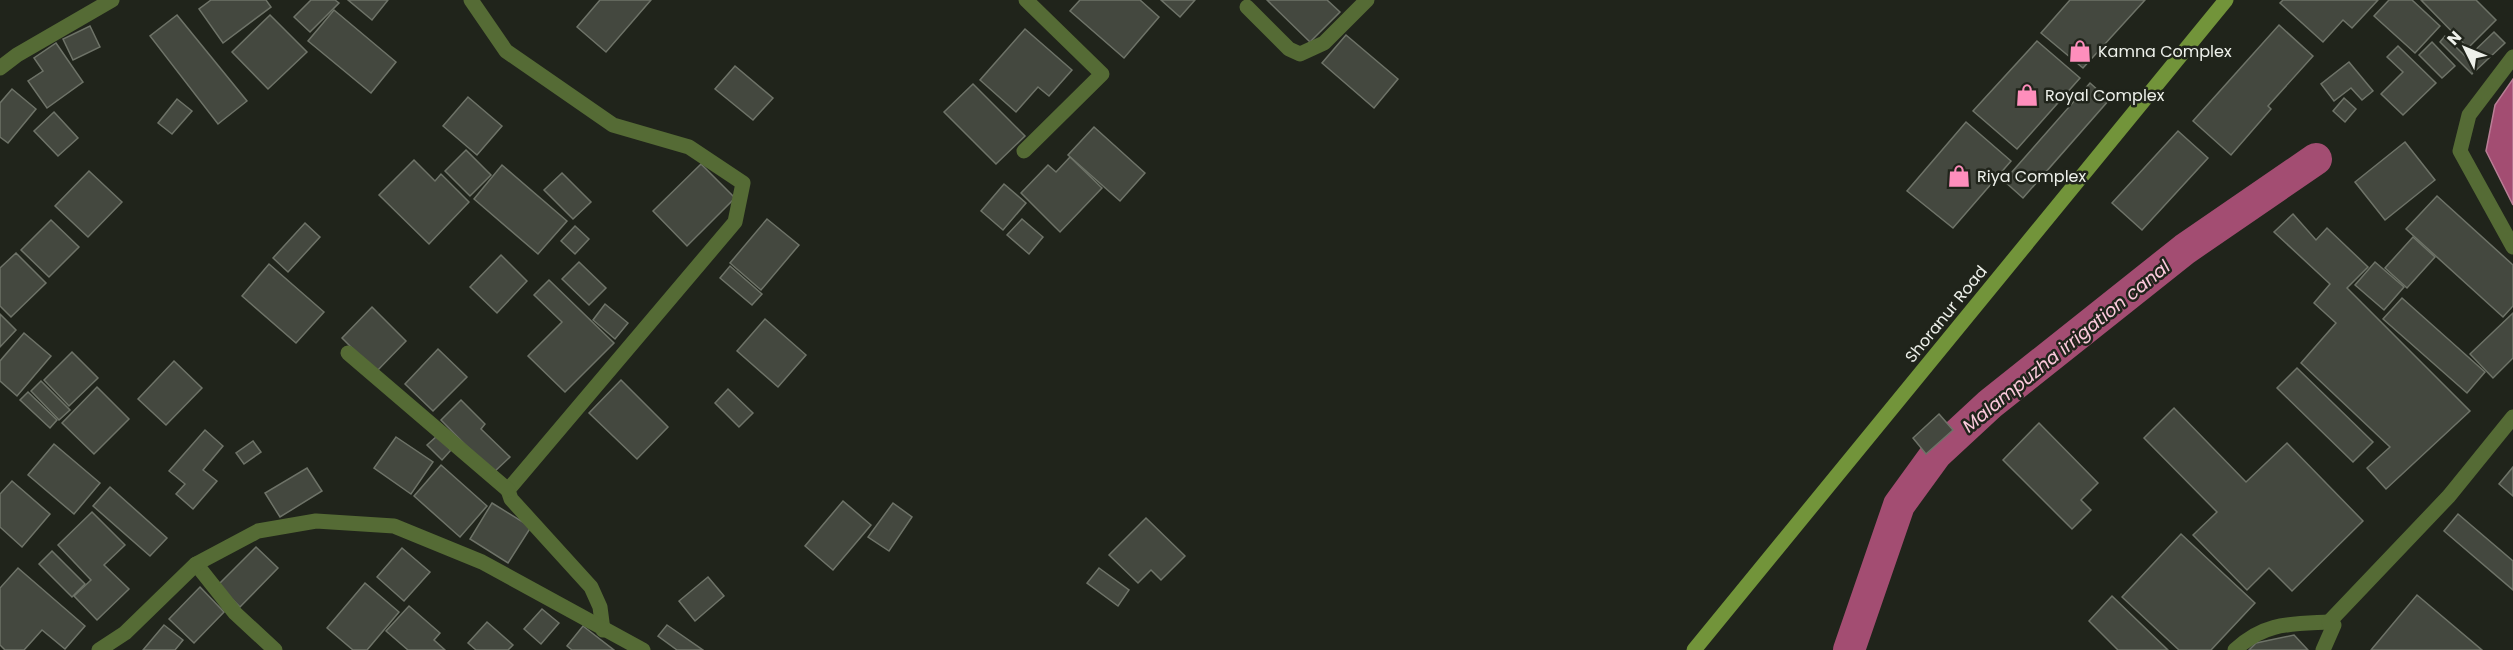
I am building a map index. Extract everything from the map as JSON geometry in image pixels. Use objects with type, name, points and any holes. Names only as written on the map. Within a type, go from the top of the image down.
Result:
[{"type":"main road","name":"Shoranur Road","points":[[1694,650],[2226,0]]},
{"type":"street","points":[[0,68],[17,55],[112,0]]},
{"type":"street","points":[[471,0],[506,51],[613,125],[689,147],[743,183],[735,222],[508,490]]},
{"type":"street","points":[[1024,151],[1102,74],[1026,0]]},
{"type":"street","points":[[1247,7],[1289,49],[1300,54],[1307,53],[1324,43],[1367,0]]},
{"type":"street","points":[[2513,57],[2469,115],[2460,151],[2513,247]]},
{"type":"street","points":[[348,353],[508,490],[510,499],[591,586],[600,607],[603,630]]},
{"type":"street","points":[[2329,622],[2449,496],[2513,417]]},
{"type":"street","points":[[99,650],[125,633],[196,564],[258,531],[316,521],[394,526],[482,562],[643,650]]},
{"type":"street","points":[[196,564],[235,613],[275,650]]},
{"type":"street","points":[[2235,650],[2244,641],[2275,625],[2329,622],[2334,625],[2323,650]]},
{"type":"shaded area","points":[[2513,79],[2513,205],[2486,151],[2495,105]]},
{"type":"building","points":[[211,0],[266,0],[271,7],[223,43],[199,9]]},
{"type":"building","points":[[311,0],[335,0],[339,3],[310,32],[294,17]]},
{"type":"building","points":[[348,0],[388,0],[372,20]]},
{"type":"building","points":[[600,0],[651,0],[606,52],[577,27]]},
{"type":"building","points":[[1080,0],[1140,0],[1159,17],[1124,58],[1070,11]]},
{"type":"building","points":[[1161,0],[1195,0],[1180,17]]},
{"type":"building","points":[[1267,0],[1327,0],[1340,12],[1310,42]]},
{"type":"building","name":"Kamna Complex","points":[[2070,0],[2145,0],[2083,68],[2041,33]]},
{"type":"building","points":[[2283,0],[2378,0],[2352,28],[2343,20],[2323,42],[2280,3]]},
{"type":"building","points":[[2389,0],[2412,0],[2440,26],[2415,53],[2374,16]]},
{"type":"building","points":[[2421,0],[2476,0],[2496,20],[2468,48]]},
{"type":"building","points":[[334,10],[396,62],[371,93],[308,41]]},
{"type":"building","points":[[177,15],[247,101],[218,124],[150,36]]},
{"type":"building","points":[[270,15],[307,52],[268,89],[232,52]]},
{"type":"building","points":[[2279,25],[2313,56],[2268,106],[2271,109],[2231,155],[2193,121]]},
{"type":"building","points":[[90,26],[100,47],[73,60],[63,39]]},
{"type":"building","points":[[1025,29],[1072,70],[1049,96],[1038,87],[1016,112],[980,80]]},
{"type":"building","points":[[2494,32],[2505,43],[2472,74],[2440,42],[2445,36],[2467,58]]},
{"type":"building","points":[[1346,35],[1398,79],[1374,108],[1322,63]]},
{"type":"building","name":"Royal Complex","points":[[2037,41],[2080,78],[2017,149],[1973,111]]},
{"type":"building","points":[[2432,42],[2455,66],[2442,78],[2419,55]]},
{"type":"building","points":[[56,43],[83,82],[47,108],[28,81],[43,71],[34,58]]},
{"type":"building","points":[[2398,46],[2436,83],[2403,115],[2381,94],[2403,72],[2387,57]]},
{"type":"building","points":[[2349,62],[2373,91],[2362,100],[2351,88],[2334,101],[2321,84]]},
{"type":"building","points":[[735,66],[773,98],[753,120],[715,89]]},
{"type":"building","points":[[2090,83],[2109,100],[2023,198],[2004,181]]},
{"type":"building","points":[[973,84],[1025,136],[996,164],[944,112]]},
{"type":"building","points":[[12,89],[36,109],[8,143],[0,137],[0,103]]},
{"type":"building","points":[[468,97],[502,126],[477,155],[443,126]]},
{"type":"building","points":[[2344,98],[2356,109],[2345,122],[2333,111]]},
{"type":"building","points":[[177,99],[192,111],[172,134],[158,123]]},
{"type":"building","points":[[54,112],[78,138],[58,156],[34,131]]},
{"type":"building","name":"Riya Complex","points":[[1966,122],[2011,161],[1953,228],[1907,191]]},
{"type":"building","points":[[1094,127],[1145,173],[1120,201],[1068,155]]},
{"type":"building","points":[[2178,131],[2208,158],[2142,230],[2112,203]]},
{"type":"building","points":[[2405,142],[2435,180],[2385,220],[2355,182]]},
{"type":"building","points":[[466,150],[491,175],[470,196],[445,171]]},
{"type":"building","points":[[1070,157],[1102,188],[1060,232],[1021,193],[1048,165],[1056,172]]},
{"type":"building","points":[[414,160],[435,181],[441,174],[469,202],[429,244],[379,195]]},
{"type":"building","points":[[701,164],[735,198],[687,246],[653,211]]},
{"type":"building","points":[[502,165],[567,221],[538,254],[474,199]]},
{"type":"building","points":[[89,171],[122,202],[88,237],[55,206]]},
{"type":"building","points":[[562,173],[591,202],[573,219],[544,190]]},
{"type":"building","points":[[1004,184],[1026,203],[1003,230],[981,211]]},
{"type":"building","points":[[2437,196],[2513,265],[2513,306],[2503,317],[2406,229]]},
{"type":"building","points":[[2293,214],[2316,240],[2327,228],[2368,267],[2347,288],[2470,411],[2386,489],[2367,468],[2390,447],[2301,363],[2336,323],[2314,303],[2330,284],[2274,232]]},
{"type":"building","points":[[767,219],[799,245],[761,290],[730,263]]},
{"type":"building","points":[[1022,219],[1043,237],[1029,254],[1007,235]]},
{"type":"building","points":[[51,220],[79,247],[49,277],[21,250]]},
{"type":"building","points":[[305,223],[320,237],[288,272],[273,258]]},
{"type":"building","points":[[575,226],[589,239],[575,254],[561,241]]},
{"type":"building","points":[[2413,237],[2435,257],[2407,288],[2385,268]]},
{"type":"building","points":[[16,253],[46,283],[11,317],[0,306],[0,268]]},
{"type":"building","points":[[501,255],[527,281],[497,313],[470,287]]},
{"type":"building","points":[[579,262],[606,288],[589,305],[562,279]]},
{"type":"building","points":[[2375,262],[2404,287],[2384,310],[2355,285]]},
{"type":"building","points":[[269,264],[324,312],[296,343],[242,296]]},
{"type":"building","points":[[730,266],[762,294],[752,305],[720,278]]},
{"type":"building","points":[[549,280],[614,343],[565,392],[528,356],[562,322],[534,295]]},
{"type":"building","points":[[2402,298],[2485,372],[2467,393],[2383,319]]},
{"type":"building","points":[[605,304],[628,323],[615,339],[593,320]]},
{"type":"building","points":[[372,307],[406,341],[376,372],[342,338]]},
{"type":"building","points":[[2513,313],[2513,358],[2493,378],[2470,354]]},
{"type":"building","points":[[0,314],[16,330],[0,347]]},
{"type":"building","points":[[765,319],[806,355],[778,387],[737,351]]},
{"type":"building","points":[[24,333],[51,356],[17,396],[0,381],[0,361]]},
{"type":"building","points":[[438,349],[467,377],[433,411],[405,384]]},
{"type":"building","points":[[72,352],[98,378],[69,406],[44,380]]},
{"type":"building","points":[[174,361],[202,388],[166,425],[138,399]]},
{"type":"building","points":[[2297,368],[2373,442],[2353,462],[2277,388]]},
{"type":"building","points":[[621,380],[668,427],[637,459],[589,413]]},
{"type":"building","points":[[41,381],[70,410],[59,420],[31,391]]},
{"type":"building","points":[[97,387],[129,419],[94,454],[62,423]]},
{"type":"building","points":[[728,389],[753,413],[739,427],[715,403]]},
{"type":"building","points":[[28,392],[57,420],[50,428],[20,400]]},
{"type":"building","points":[[461,400],[485,424],[481,429],[510,457],[493,473],[441,420]]},
{"type":"building","points":[[2174,408],[2246,482],[2287,443],[2363,521],[2292,591],[2269,568],[2247,590],[2193,535],[2217,512],[2144,438]]},
{"type":"building","points":[[1939,414],[1953,430],[1926,454],[1913,438]]},
{"type":"building","points":[[2039,423],[2098,483],[2081,500],[2091,510],[2072,529],[2003,460]]},
{"type":"building","points":[[205,430],[223,446],[203,470],[217,481],[193,509],[176,494],[185,484],[169,471]]},
{"type":"building","points":[[437,436],[451,450],[442,460],[427,445]]},
{"type":"building","points":[[396,437],[433,462],[411,494],[374,468]]},
{"type":"building","points":[[253,441],[261,452],[244,464],[236,453]]},
{"type":"building","points":[[54,444],[100,483],[74,514],[28,475]]},
{"type":"building","points":[[441,465],[487,506],[460,537],[414,496]]},
{"type":"building","points":[[2513,467],[2513,496],[2499,484]]},
{"type":"building","points":[[307,468],[322,491],[280,517],[265,493]]},
{"type":"building","points":[[12,481],[50,514],[22,547],[0,527],[0,494]]},
{"type":"building","points":[[110,487],[167,538],[150,556],[93,506]]},
{"type":"building","points":[[843,501],[871,525],[833,570],[805,546]]},
{"type":"building","points":[[492,503],[531,527],[508,563],[470,539]]},
{"type":"building","points":[[893,503],[912,517],[889,551],[868,537]]},
{"type":"building","points":[[92,512],[125,545],[104,565],[129,589],[97,620],[74,596],[91,580],[58,545]]},
{"type":"building","points":[[2458,514],[2513,561],[2513,590],[2444,531]]},
{"type":"building","points":[[1146,518],[1185,556],[1161,580],[1151,570],[1138,583],[1109,555]]},
{"type":"building","points":[[2181,534],[2255,603],[2211,650],[2179,650],[2122,597]]},
{"type":"building","points":[[256,547],[278,568],[240,607],[218,585]]},
{"type":"building","points":[[402,548],[430,572],[404,601],[377,577]]},
{"type":"building","points":[[52,551],[85,584],[72,597],[39,564]]},
{"type":"building","points":[[18,568],[85,626],[65,649],[42,630],[24,650],[5,650],[0,645],[0,588]]},
{"type":"building","points":[[1099,568],[1129,590],[1118,606],[1087,583]]},
{"type":"building","points":[[708,577],[724,596],[695,621],[679,601]]},
{"type":"building","points":[[365,583],[399,612],[367,650],[353,650],[327,628]]},
{"type":"building","points":[[200,587],[224,612],[194,643],[169,619]]},
{"type":"building","points":[[2417,595],[2482,650],[2371,650]]},
{"type":"building","points":[[2112,596],[2168,650],[2118,650],[2089,621]]},
{"type":"building","points":[[409,606],[440,633],[434,640],[445,650],[408,650],[386,631]]},
{"type":"building","points":[[542,609],[559,623],[541,644],[524,629]]},
{"type":"building","points":[[487,622],[513,645],[508,650],[476,650],[468,643]]},
{"type":"building","points":[[164,625],[183,640],[175,650],[143,650]]},
{"type":"building","points":[[667,625],[703,650],[677,650],[658,636]]},
{"type":"building","points":[[583,626],[614,650],[572,650],[567,646]]},
{"type":"building","points":[[2294,635],[2308,650],[2249,650],[2256,643]]},
{"type":"waterway","name":"Malampuzha irrigation canal","points":[[1849,650],[1899,505],[1936,454],[1990,404],[2185,249],[2316,159]]},
{"type":"place","name":"Kamna Complex","points":[[2080,51]]},
{"type":"place","name":"Royal Complex","points":[[2027,95]]},
{"type":"place","name":"Riya Complex","points":[[1959,176]]}]
